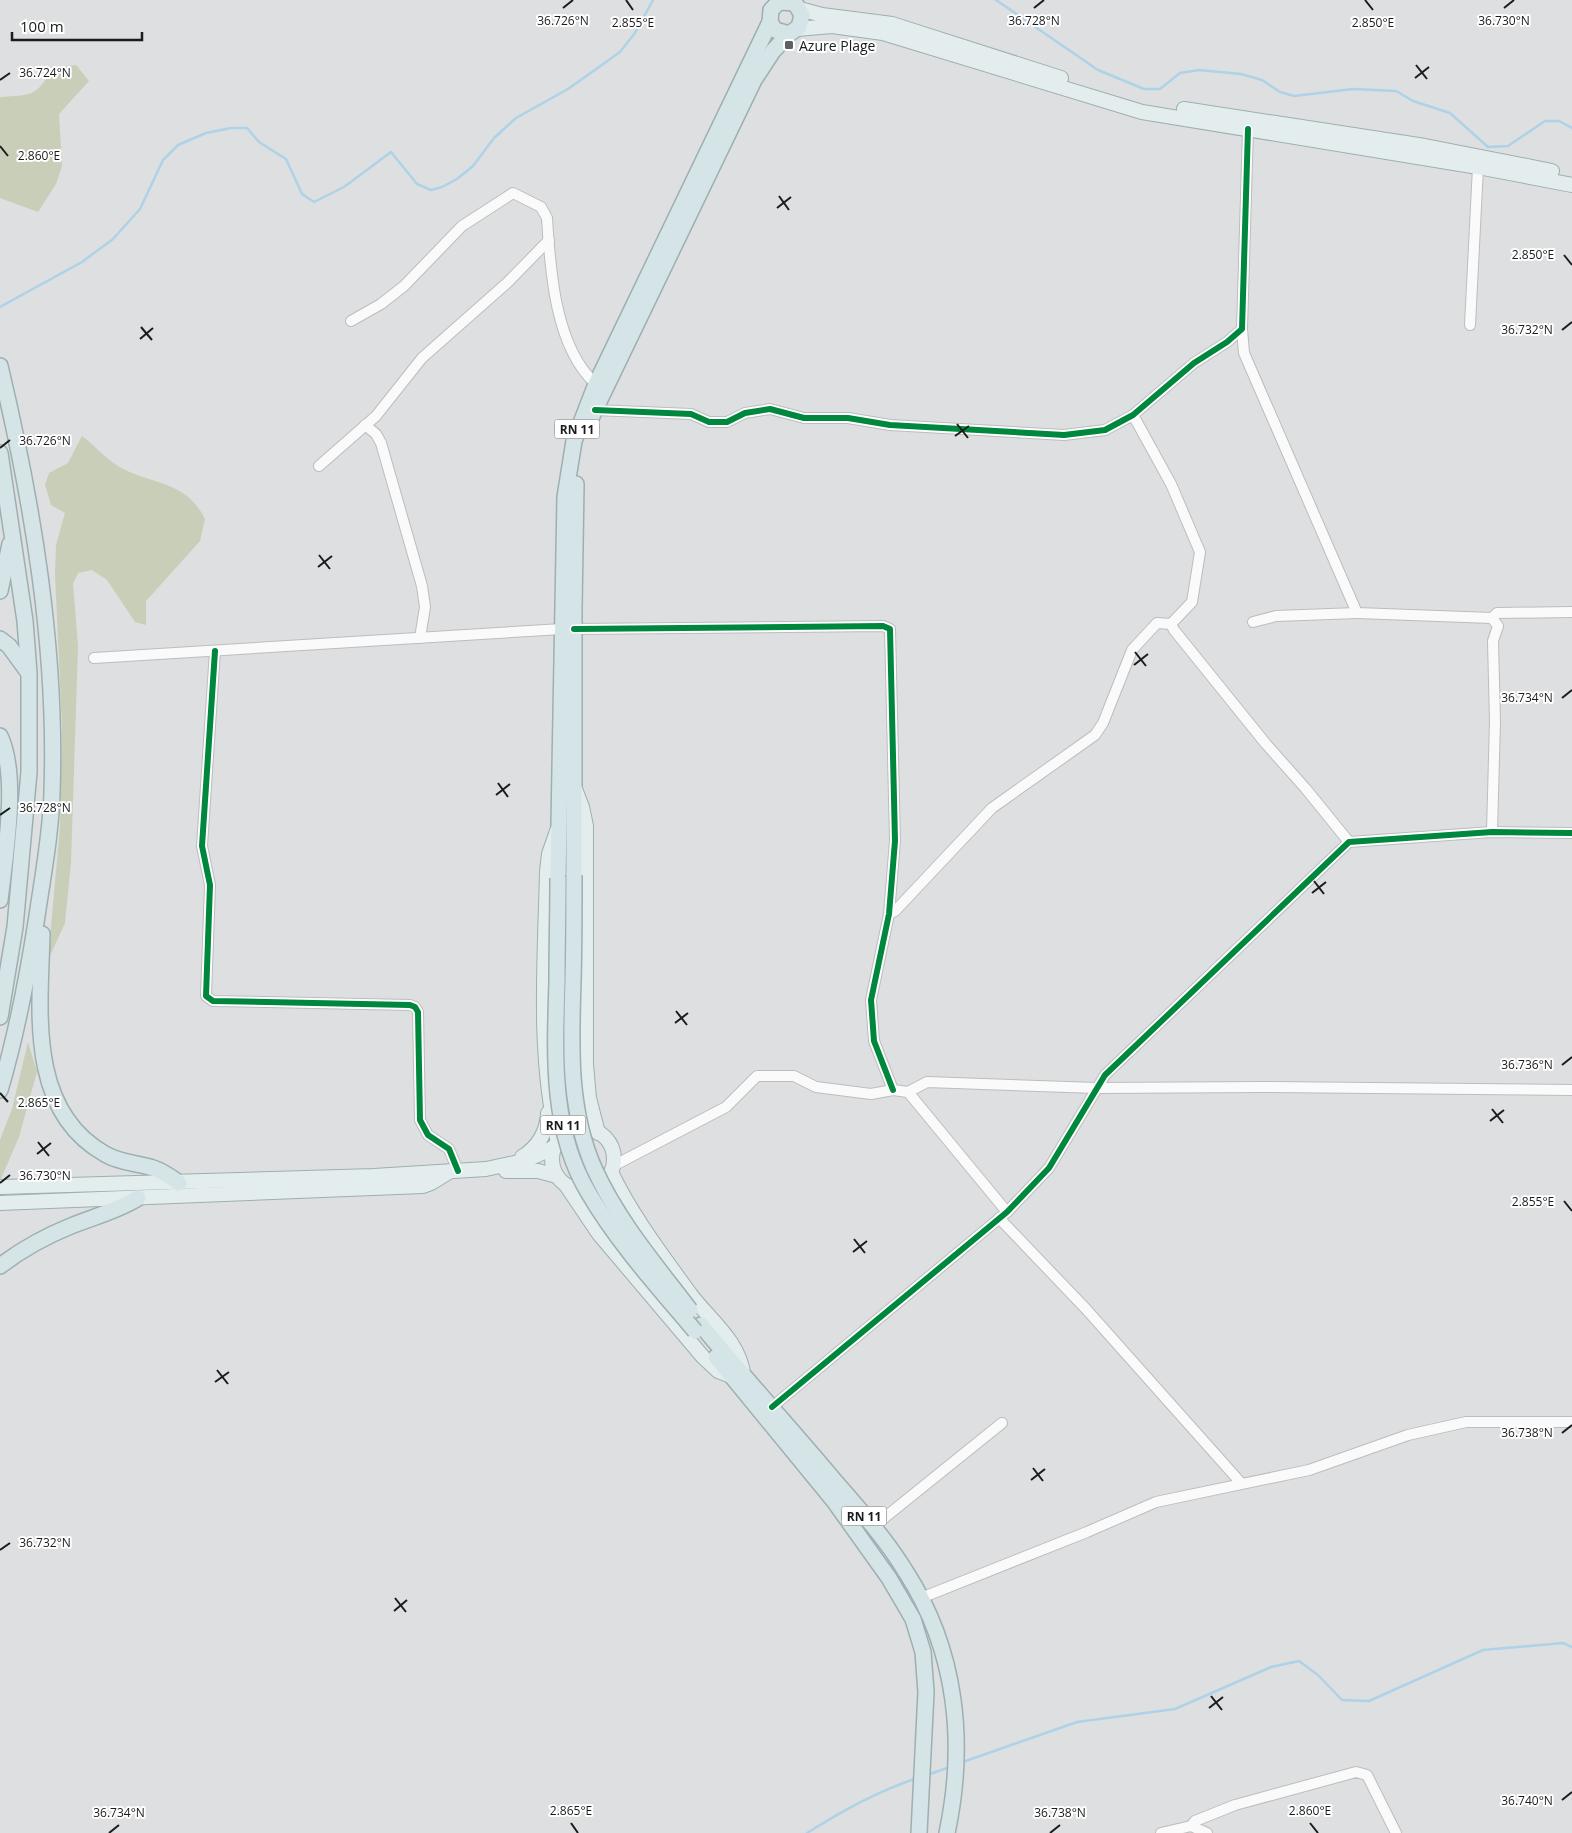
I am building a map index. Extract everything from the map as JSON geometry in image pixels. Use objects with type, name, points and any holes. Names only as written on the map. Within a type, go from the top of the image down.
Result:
[{"type":"highway","points":[[780,1],[799,5],[802,18],[793,31],[775,30],[770,22],[771,10],[780,1]]},
{"type":"highway","name":"RN 11","points":[[698,1328],[614,1207],[583,1138],[574,1092],[571,1054],[575,789],[568,629],[566,479],[578,425],[596,384],[770,22]]},
{"type":"highway","name":"RN 11","points":[[793,31],[773,51],[754,80],[595,410],[583,443],[576,484],[558,830],[555,1054],[559,1104],[567,1146],[587,1191],[602,1214],[737,1375],[834,1501],[881,1565],[907,1608],[917,1630],[925,1663],[924,1744],[919,1833]]},
{"type":"highway","points":[[0,366],[19,446],[46,614],[52,793],[43,876],[30,961],[0,1090]]},
{"type":"highway","points":[[0,453],[25,621],[29,673],[29,772],[15,927],[0,1017]]},
{"type":"highway","points":[[0,591],[7,567],[12,530]]},
{"type":"highway","points":[[0,639],[9,646],[29,673]]},
{"type":"highway","points":[[0,736],[4,744],[10,780],[0,900]]},
{"type":"highway","points":[[0,783],[0,820]]},
{"type":"highway","points":[[43,876],[42,1050],[50,1091],[61,1112],[74,1130],[90,1145],[120,1160],[159,1170],[179,1183]]},
{"type":"highway","points":[[0,1266],[39,1241],[70,1226],[121,1208],[138,1198]]},
{"type":"highway","name":"RN 11","points":[[737,1375],[772,1407],[874,1527],[906,1570],[933,1623],[946,1660],[953,1699],[957,1743],[954,1795],[947,1833]]},
{"type":"main road","points":[[799,5],[815,14],[892,24],[1121,97],[1154,105],[1425,146],[1572,176]]},
{"type":"main road","points":[[793,31],[832,26],[883,33],[1142,112],[1478,167],[1572,185]]},
{"type":"main road","name":"RN 11","points":[[575,789],[582,807],[586,826],[587,1080],[598,1133]]},
{"type":"main road","name":"RN 11","points":[[556,1144],[546,1067],[545,997],[547,871],[549,854],[558,830]]},
{"type":"main road","points":[[508,1164],[532,1150],[542,1137],[547,1124],[549,1100]]},
{"type":"main road","points":[[0,1187],[179,1183],[486,1169],[538,1171],[562,1180],[578,1190],[591,1189],[603,1183],[612,1169],[611,1147],[598,1133],[586,1128],[573,1130],[540,1155],[486,1169]]},
{"type":"main road","points":[[556,1144],[552,1159],[562,1180]]},
{"type":"main road","name":"RN 11","points":[[562,1180],[599,1234],[702,1357],[718,1371],[737,1375],[736,1350],[692,1297],[643,1228],[623,1197],[612,1169]]},
{"type":"main road","points":[[0,1203],[423,1186],[454,1171]]},
{"type":"street","points":[[1248,129],[1242,329],[1244,353],[1357,613]]},
{"type":"street","points":[[1470,325],[1478,167]]},
{"type":"street","points":[[351,321],[381,304],[404,286],[462,226],[513,193],[541,207],[547,218],[557,304],[568,340],[580,368],[596,384]]},
{"type":"street","points":[[319,466],[383,408],[422,358],[508,282],[549,240]]},
{"type":"street","points":[[595,410],[691,414],[709,422],[727,422],[745,413],[770,409],[804,418],[848,418],[890,424],[1064,435],[1105,430],[1132,415],[1194,363],[1228,342],[1242,329]]},
{"type":"street","points":[[1132,415],[1171,484],[1200,552],[1192,602],[1171,624]]},
{"type":"street","points":[[365,425],[376,434],[381,443],[422,586],[425,607],[420,638]]},
{"type":"street","points":[[1253,622],[1276,616],[1357,613],[1496,619],[1572,612]]},
{"type":"street","points":[[1492,832],[1495,721],[1494,641],[1496,619]]},
{"type":"street","points":[[889,914],[895,911],[992,808],[1095,735],[1103,723],[1132,650],[1157,623],[1171,624]]},
{"type":"street","points":[[1171,624],[1266,744],[1349,842]]},
{"type":"street","points":[[94,658],[568,629],[888,627],[891,634],[895,841],[889,914],[871,1000],[874,1041],[893,1090]]},
{"type":"street","points":[[215,651],[202,846],[210,885],[206,996],[213,1001],[410,1005],[415,1007],[418,1012],[420,1120],[428,1135],[449,1149],[454,1171]]},
{"type":"street","points":[[772,1407],[1003,1215],[1049,1168],[1105,1075],[1349,842],[1492,832],[1572,833]]},
{"type":"street","points":[[612,1169],[691,1123],[726,1107],[757,1076],[794,1076],[816,1087],[871,1094],[893,1090],[908,1092],[927,1082],[1097,1088],[1262,1087],[1572,1090]]},
{"type":"street","points":[[908,1092],[1003,1215],[1241,1483]]},
{"type":"street","points":[[921,1598],[1087,1532],[1156,1502],[1308,1470],[1408,1435],[1466,1422],[1572,1422]]},
{"type":"street","points":[[874,1527],[1002,1423]]},
{"type":"street","points":[[1191,1826],[1195,1821],[1235,1805],[1356,1772],[1368,1776],[1396,1833]]},
{"type":"street","points":[[1161,1833],[1191,1826],[1208,1833]]},
{"type":"green space","points":[[76,65],[89,81],[59,114],[62,166],[56,184],[38,212],[0,198],[0,97],[32,93],[42,84],[52,68]]},
{"type":"green space","points":[[82,436],[118,466],[178,490],[197,506],[205,519],[200,541],[146,601],[146,625],[135,622],[107,580],[92,570],[78,573],[73,584],[78,646],[71,863],[65,923],[48,960],[60,827],[62,727],[55,574],[56,545],[65,513],[51,505],[45,485],[49,473],[68,463]]},
{"type":"green space","points":[[28,1042],[37,1072],[19,1137],[0,1181],[0,1140],[12,1109]]},
{"type":"waterway","points":[[0,307],[82,262],[113,239],[140,209],[163,160],[178,145],[206,133],[231,128],[247,128],[259,142],[286,159],[302,194],[314,202],[344,187],[391,152],[417,184],[431,190],[442,187],[457,179],[473,166],[494,138],[516,118],[568,89],[620,52],[635,33],[653,0]]},
{"type":"waterway","points":[[996,0],[1098,70],[1144,89],[1160,89],[1180,73],[1199,70],[1241,74],[1262,80],[1280,92],[1294,96],[1353,89],[1396,91],[1413,101],[1450,113],[1488,147],[1508,146],[1545,121],[1559,121],[1572,128]]},
{"type":"waterway","points":[[960,1763],[1077,1722],[1175,1709],[1271,1667],[1299,1661],[1318,1675],[1342,1700],[1369,1701],[1483,1650],[1563,1643],[1572,1647]]},
{"type":"waterway","points":[[927,1775],[950,1767]]},
{"type":"waterway","points":[[807,1833],[861,1802],[917,1778]]},
{"type":"cycle path","points":[[595,410],[691,414],[709,422],[727,422],[745,413],[770,409],[804,418],[848,418],[890,425],[1064,435],[1105,430],[1133,415],[1194,363],[1227,342],[1242,329],[1248,129]]},
{"type":"cycle path","points":[[574,629],[883,626],[890,629],[895,841],[889,914],[871,1000],[874,1041],[893,1090]]},
{"type":"cycle path","points":[[215,651],[202,846],[210,885],[206,996],[213,1001],[410,1005],[415,1007],[418,1012],[420,1120],[428,1135],[449,1149],[458,1171]]},
{"type":"cycle path","points":[[772,1407],[1007,1212],[1049,1168],[1105,1075],[1349,842],[1492,832],[1572,833]]},
{"type":"place","name":"Azure Plage","points":[[789,45]]}]
